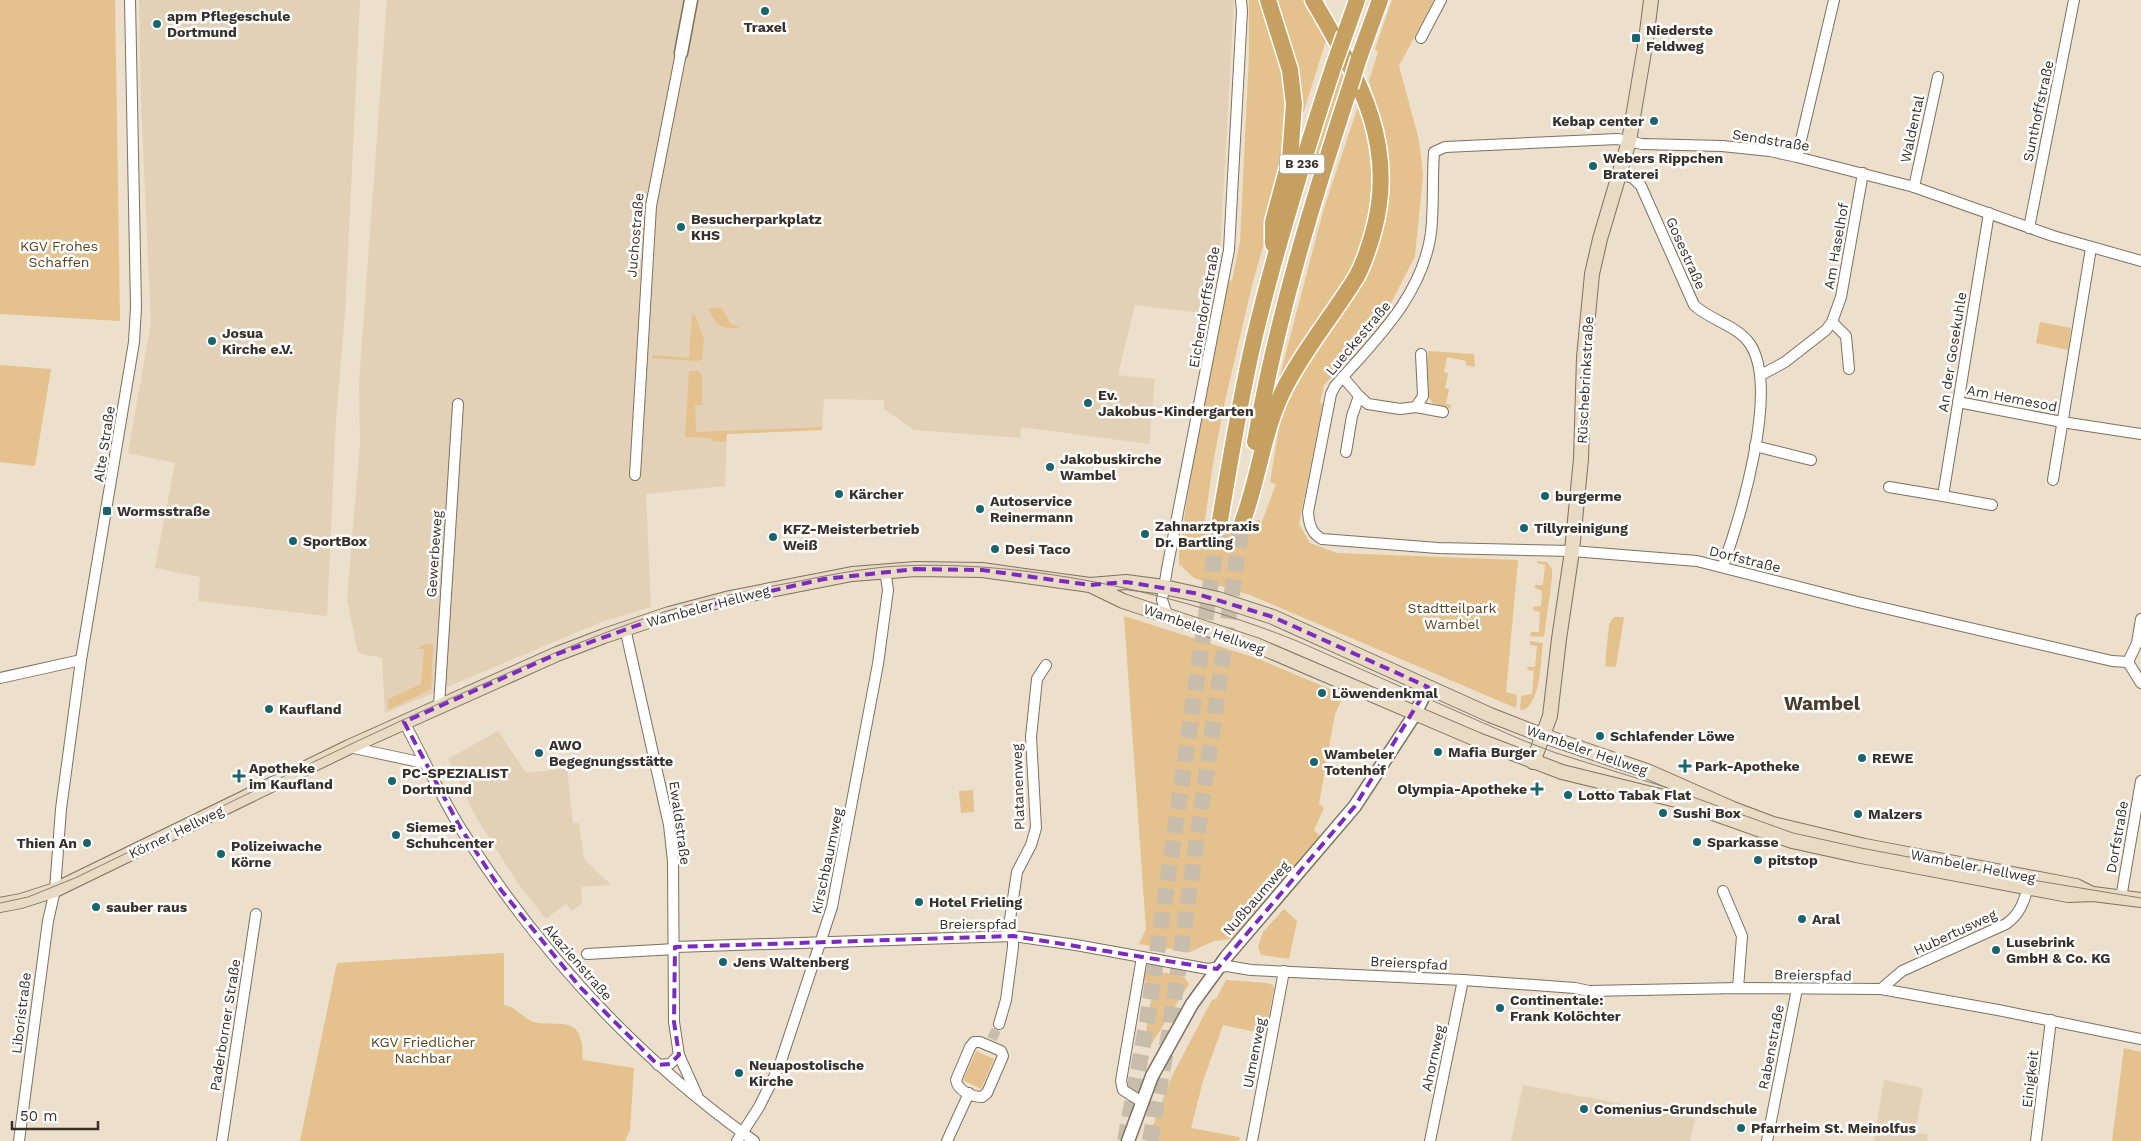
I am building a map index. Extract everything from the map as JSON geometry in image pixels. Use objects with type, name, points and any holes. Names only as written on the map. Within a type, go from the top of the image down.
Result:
[{"type":"highway","points":[[1268,0],[1290,70],[1294,104],[1290,159],[1273,222],[1273,264]]},
{"type":"highway","name":"B 236","points":[[1313,0],[1348,60],[1365,97],[1373,123],[1379,150],[1380,189],[1377,218],[1358,273],[1284,387],[1269,426],[1252,498],[1242,523],[1263,396],[1311,204],[1350,87],[1359,58],[1380,0]]},
{"type":"highway","name":"B 236","points":[[1219,526],[1243,391],[1273,264],[1301,167],[1357,0]]},
{"type":"main road","name":"Rüschebrinkstraße","points":[[1534,762],[1550,716],[1558,639],[1572,551],[1581,459],[1584,357],[1592,274],[1600,238],[1629,141],[1651,0]]},
{"type":"main road","name":"Wambeler Hellweg","points":[[349,747],[557,654],[669,614],[730,598],[818,580],[885,570],[982,570],[1090,585],[1126,582],[1164,587],[1218,599],[1273,617],[1428,687],[1544,736],[1648,771],[1733,809],[1773,824],[1866,846],[2076,886],[2093,894]]},
{"type":"main road","name":"Wambeler Hellweg","points":[[1090,585],[1123,601],[1256,645],[1415,714],[1534,762],[1562,772],[1676,800],[1792,841],[2068,895],[2093,894],[2141,900]]},
{"type":"main road","name":"Körner Hellweg","points":[[0,906],[56,890],[349,747]]},
{"type":"street","name":"Alte Straße","points":[[56,890],[62,808],[81,660],[134,342],[136,307],[130,0]]},
{"type":"street","name":"Juchostraße","points":[[635,475],[635,446],[651,206],[690,0]]},
{"type":"street","name":"Eichendorffstraße","points":[[1166,614],[1162,600],[1164,587],[1229,250],[1241,0]]},
{"type":"street","points":[[1420,38],[1441,0]]},
{"type":"street","points":[[1797,157],[1834,0]]},
{"type":"street","name":"Sunthoffstraße","points":[[2029,228],[2074,0]]},
{"type":"street","name":"Waldental","points":[[1914,187],[1938,77]]},
{"type":"street","name":"Sendstraße","points":[[1434,152],[1445,147],[1457,145],[1618,139],[1642,144],[1722,146],[1770,151],[1914,187],[2029,228],[2091,248],[2141,261]]},
{"type":"street","name":"Lueckestraße","points":[[1322,539],[1315,535],[1311,529],[1308,512],[1328,404],[1335,386],[1400,311],[1424,263],[1431,232],[1434,152]]},
{"type":"street","name":"Am Haselhof","points":[[1761,375],[1785,362],[1826,330],[1832,322],[1841,297],[1863,173]]},
{"type":"street","name":"Gosestraße","points":[[1620,174],[1633,178],[1641,186],[1694,305],[1702,313],[1740,333],[1755,352],[1761,375],[1755,446],[1740,512],[1723,566]]},
{"type":"street","name":"An der Gosekuhle","points":[[1943,496],[1989,214]]},
{"type":"street","name":"Am Hemesod","points":[[2052,480],[2091,248]]},
{"type":"street","points":[[1832,322],[1846,336],[1849,369]]},
{"type":"street","points":[[1416,407],[1423,396],[1421,354]]},
{"type":"street","points":[[1342,377],[1368,404],[1400,409],[1416,407],[1443,412]]},
{"type":"street","points":[[1346,452],[1352,416],[1359,396]]},
{"type":"street","name":"Am Hemesod","points":[[1958,402],[2062,422],[2141,434]]},
{"type":"street","name":"Gewerbeweg","points":[[438,706],[458,404]]},
{"type":"street","points":[[1755,446],[1811,460]]},
{"type":"street","points":[[1889,487],[1992,505]]},
{"type":"street","name":"Dorfstraße","points":[[1322,539],[1438,548],[1572,551],[1672,558],[1723,566],[1858,602],[2112,661],[2128,662]]},
{"type":"street","name":"Kirschbaumweg","points":[[740,1137],[770,1087],[779,1067],[821,943],[837,887],[878,671],[888,590],[885,570]]},
{"type":"street","points":[[2141,619],[2137,643],[2128,662],[2141,683]]},
{"type":"street","name":"Ewaldstraße","points":[[626,628],[670,825],[673,861],[675,948],[674,1022],[679,1056],[700,1100]]},
{"type":"street","points":[[0,678],[81,660]]},
{"type":"street","name":"Platanenweg","points":[[999,1024],[1006,1000],[1013,936],[1009,926],[1016,872],[1031,845],[1036,828],[1031,737],[1037,679],[1046,665]]},
{"type":"street","name":"Nußbaumweg","points":[[1128,1141],[1156,1069],[1178,1026],[1217,969],[1355,806],[1415,714],[1428,687]]},
{"type":"street","name":"Akazienstraße","points":[[404,722],[424,763],[460,827],[501,890],[546,948],[580,988],[658,1065],[740,1137],[754,1141]]},
{"type":"street","points":[[349,747],[424,763]]},
{"type":"street","name":"Dorfstraße","points":[[2121,898],[2141,781]]},
{"type":"street","name":"Hubertusweg","points":[[1880,989],[1902,971],[2006,924],[2015,918],[2028,888]]},
{"type":"street","name":"Liboristraße","points":[[19,1141],[48,921],[56,890]]},
{"type":"street","points":[[1723,891],[1742,936],[1738,988]]},
{"type":"street","name":"Paderborner Straße","points":[[222,1141],[256,914]]},
{"type":"street","name":"Breierspfad","points":[[586,954],[690,946],[1013,936],[1208,969],[1228,966],[1284,971],[1463,980],[1575,988],[1589,991],[1738,988],[1880,989],[2051,1020],[2141,1039]]},
{"type":"street","points":[[1142,957],[1121,1081],[1123,1090],[1142,1102]]},
{"type":"street","name":"Ulmenweg","points":[[1252,1141],[1284,971]]},
{"type":"street","name":"Ahornweg","points":[[1430,1141],[1463,980]]},
{"type":"street","name":"Rabenstraße","points":[[1767,1141],[1797,989]]},
{"type":"street","name":"Einigkeit","points":[[2036,1141],[2051,1020]]},
{"type":"street","points":[[974,1042],[990,1042],[1001,1052],[1003,1056],[1001,1061],[987,1093],[982,1097],[969,1094],[960,1090],[956,1080],[966,1055],[974,1042]]},
{"type":"street","points":[[658,1065],[670,1064],[679,1056]]},
{"type":"street","points":[[947,1141],[969,1094]]},
{"type":"highlighted area","points":[[916,569],[982,570],[1090,585],[1126,582],[1194,593],[1273,617],[1428,687],[1355,806],[1217,969],[1013,936],[675,947],[674,1022],[679,1055],[670,1064],[658,1065],[580,987],[501,890],[460,827],[404,722],[557,654],[669,614],[824,579]]},
{"type":"shaded area","points":[[139,0],[360,0],[345,314],[336,418],[327,616],[198,601],[200,577],[155,568],[175,463],[128,453],[151,323],[141,104]]},
{"type":"shaded area","points":[[387,0],[1234,0],[1220,252],[1208,314],[1135,305],[1118,375],[1155,379],[1149,444],[1021,427],[1020,438],[914,430],[884,409],[884,400],[824,399],[822,430],[727,434],[725,486],[646,494],[651,607],[604,621],[385,713],[382,658],[358,653],[347,599],[360,442],[359,382]]},
{"type":"shaded area","points":[[498,731],[526,773],[567,768],[573,823],[579,823],[584,859],[611,885],[581,887],[582,903],[572,911],[566,904],[546,919],[517,882],[476,817],[448,759]]},
{"type":"shaded area","points":[[1884,1080],[1923,1088],[1915,1132],[1929,1135],[1927,1141],[1874,1141]]},
{"type":"shaded area","name":"Comenius-Grundschule","points":[[1523,1085],[1695,1118],[1690,1141],[1511,1141]]},
{"type":"green space","name":"KGV Frohes Schaffen","points":[[0,0],[115,0],[120,321],[0,314]]},
{"type":"green space","name":"Stadtteilpark Wambel","points":[[1249,0],[1262,0],[1283,69],[1289,130],[1276,201],[1252,285],[1225,401],[1213,463],[1204,527],[1260,520],[1260,527],[1276,484],[1270,482],[1281,416],[1312,356],[1346,310],[1371,268],[1382,232],[1388,191],[1388,151],[1369,81],[1378,52],[1375,49],[1392,0],[1434,0],[1399,66],[1419,140],[1423,175],[1415,256],[1382,321],[1324,385],[1320,403],[1323,404],[1299,524],[1310,543],[1337,553],[1518,560],[1506,692],[1517,695],[1516,708],[1250,595],[1194,578],[1179,564],[1179,550],[1194,458],[1228,280],[1232,281],[1240,242],[1249,56]]},
{"type":"green space","points":[[1274,0],[1304,0],[1327,37],[1302,117],[1300,118]]},
{"type":"green space","points":[[1341,68],[1346,69],[1317,159],[1312,158]]},
{"type":"green space","points":[[1359,104],[1370,157],[1372,193],[1367,229],[1362,247],[1346,279],[1278,383],[1324,208]]},
{"type":"green space","points":[[708,308],[722,308],[730,323],[740,328],[728,328],[720,325],[713,318]]},
{"type":"green space","points":[[692,314],[695,315],[704,340],[702,359],[698,361],[652,358],[652,355],[689,358]]},
{"type":"green space","points":[[2040,322],[2071,328],[2068,350],[2036,343]]},
{"type":"green space","points":[[1428,351],[1474,354],[1475,367],[1466,365],[1466,361],[1447,357],[1444,372],[1448,373],[1445,388],[1449,389],[1446,404],[1451,405],[1451,410],[1450,408],[1433,403],[1430,398],[1426,378]]},
{"type":"green space","points":[[0,365],[51,369],[35,466],[0,462]]},
{"type":"green space","points":[[689,371],[698,371],[702,375],[702,405],[695,405],[696,432],[822,427],[822,430],[727,434],[726,442],[711,441],[711,438],[685,437]]},
{"type":"green space","points":[[1537,561],[1547,562],[1552,569],[1544,637],[1530,636],[1531,632],[1539,632],[1540,612],[1533,610],[1533,607],[1541,606],[1542,591],[1535,588],[1535,585],[1543,585],[1545,565],[1537,563]]},
{"type":"green space","points":[[1124,616],[1259,659],[1344,695],[1335,714],[1319,804],[1324,808],[1314,830],[1320,836],[1232,939],[1214,941],[1190,952],[1139,944],[1146,929]]},
{"type":"green space","points":[[1614,617],[1624,617],[1616,667],[1605,666],[1609,624]]},
{"type":"green space","points":[[1530,641],[1543,643],[1538,687],[1531,703],[1526,709],[1520,710],[1521,696],[1532,694],[1534,671],[1527,670],[1528,667],[1535,667],[1537,646],[1530,645]]},
{"type":"green space","points":[[425,644],[433,645],[431,689],[388,710],[388,699],[421,684],[424,649],[417,649]]},
{"type":"green space","points":[[973,790],[974,812],[961,813],[959,791]]},
{"type":"green space","points":[[1284,909],[1297,921],[1289,959],[1261,955],[1258,947],[1263,932]]},
{"type":"green space","name":"KGV Friedlicher Nachbar","points":[[504,953],[504,1005],[537,1023],[559,1024],[572,1027],[577,1031],[581,1040],[583,1060],[634,1068],[630,1130],[625,1141],[300,1141],[337,963]]},
{"type":"green space","points":[[1145,970],[1179,975],[1184,977],[1189,984],[1149,1048],[1144,1044],[1153,987],[1143,980]]},
{"type":"green space","points":[[1226,980],[1267,983],[1273,985],[1274,989],[1265,1034],[1223,1025],[1203,1081],[1191,1128],[1240,1137],[1239,1141],[1147,1141],[1172,1076],[1212,1000],[1216,999]]},
{"type":"green space","points":[[2124,1048],[2141,1052],[2141,1141],[2112,1141]]},
{"type":"green space","points":[[976,1051],[994,1059],[981,1089],[963,1080]]},
{"type":"tunnel","points":[[1150,1141],[1170,1028],[1242,523]]},
{"type":"tunnel","points":[[1125,1141],[1147,1022],[1219,526]]},
{"type":"tunnel","points":[[992,1039],[999,1024]]},
{"type":"tram line","points":[[0,903],[28,897],[75,878],[408,718],[561,650],[640,620],[717,598],[832,575],[884,567],[935,565],[987,567],[1041,573],[1148,593],[1200,607],[1297,641],[1522,740],[1556,753],[1665,787],[1793,833],[2020,878],[2141,898]]},
{"type":"place","name":"Traxel","points":[[765,11]]},
{"type":"place","name":"apm Pflegeschule Dortmund","points":[[157,24]]},
{"type":"place","name":"Niederste Feldweg","points":[[1636,38]]},
{"type":"place","name":"Kebap center","points":[[1654,121]]},
{"type":"place","name":"Webers Rippchen Braterei","points":[[1593,166]]},
{"type":"place","name":"Besucherparkplatz KHS","points":[[681,227]]},
{"type":"place","name":"Josua Kirche e.V.","points":[[212,341]]},
{"type":"place","name":"Ev. Jakobus-Kindergarten","points":[[1088,403]]},
{"type":"place","name":"Jakobuskirche Wambel","points":[[1050,467]]},
{"type":"place","name":"Kärcher","points":[[839,494]]},
{"type":"place","name":"burgerme","points":[[1545,496]]},
{"type":"place","name":"Autoservice Reinermann","points":[[980,509]]},
{"type":"place","name":"Wormsstraße","points":[[107,511]]},
{"type":"place","name":"Tillyreinigung","points":[[1524,528]]},
{"type":"place","name":"Zahnarztpraxis Dr. Bartling","points":[[1145,534]]},
{"type":"place","name":"KFZ-Meisterbetrieb Weiß","points":[[773,537]]},
{"type":"place","name":"SportBox","points":[[293,541]]},
{"type":"place","name":"Desi Taco","points":[[995,549]]},
{"type":"place","name":"Löwendenkmal","points":[[1322,693]]},
{"type":"place","name":"Kaufland","points":[[269,709]]},
{"type":"place","name":"Schlafender Löwe","points":[[1600,736]]},
{"type":"place","name":"Mafia Burger","points":[[1438,752]]},
{"type":"place","name":"AWO Begegnungsstätte","points":[[539,753]]},
{"type":"place","name":"REWE","points":[[1862,758]]},
{"type":"place","name":"Wambeler Totenhof","points":[[1314,762]]},
{"type":"place","name":"Park-Apotheke","points":[[1685,766]]},
{"type":"place","name":"Apotheke im Kaufland","points":[[239,776]]},
{"type":"place","name":"PC-SPEZIALIST Dortmund","points":[[392,781]]},
{"type":"place","name":"Olympia-Apotheke","points":[[1537,789]]},
{"type":"place","name":"Lotto Tabak Flat","points":[[1568,795]]},
{"type":"place","name":"Sushi Box","points":[[1663,813]]},
{"type":"place","name":"Malzers","points":[[1858,814]]},
{"type":"place","name":"Siemes Schuhcenter","points":[[396,835]]},
{"type":"place","name":"Sparkasse","points":[[1697,842]]},
{"type":"place","name":"Thien An","points":[[87,843]]},
{"type":"place","name":"Polizeiwache Körne","points":[[221,854]]},
{"type":"place","name":"pitstop","points":[[1758,860]]},
{"type":"place","name":"Hotel Frieling","points":[[919,902]]},
{"type":"place","name":"sauber raus","points":[[96,907]]},
{"type":"place","name":"Aral","points":[[1802,919]]},
{"type":"place","name":"Lusebrink GmbH & Co. KG","points":[[1996,950]]},
{"type":"place","name":"Jens Waltenberg","points":[[723,962]]},
{"type":"place","name":"Continentale: Frank Kolöchter","points":[[1500,1008]]},
{"type":"place","name":"Neuapostolische Kirche","points":[[739,1073]]},
{"type":"place","name":"Comenius-Grundschule","points":[[1584,1109]]},
{"type":"place","name":"Pfarrheim St. Meinolfus","points":[[1741,1128]]},
{"type":"district","name":"Wambel","points":[[1822,703]]}]
